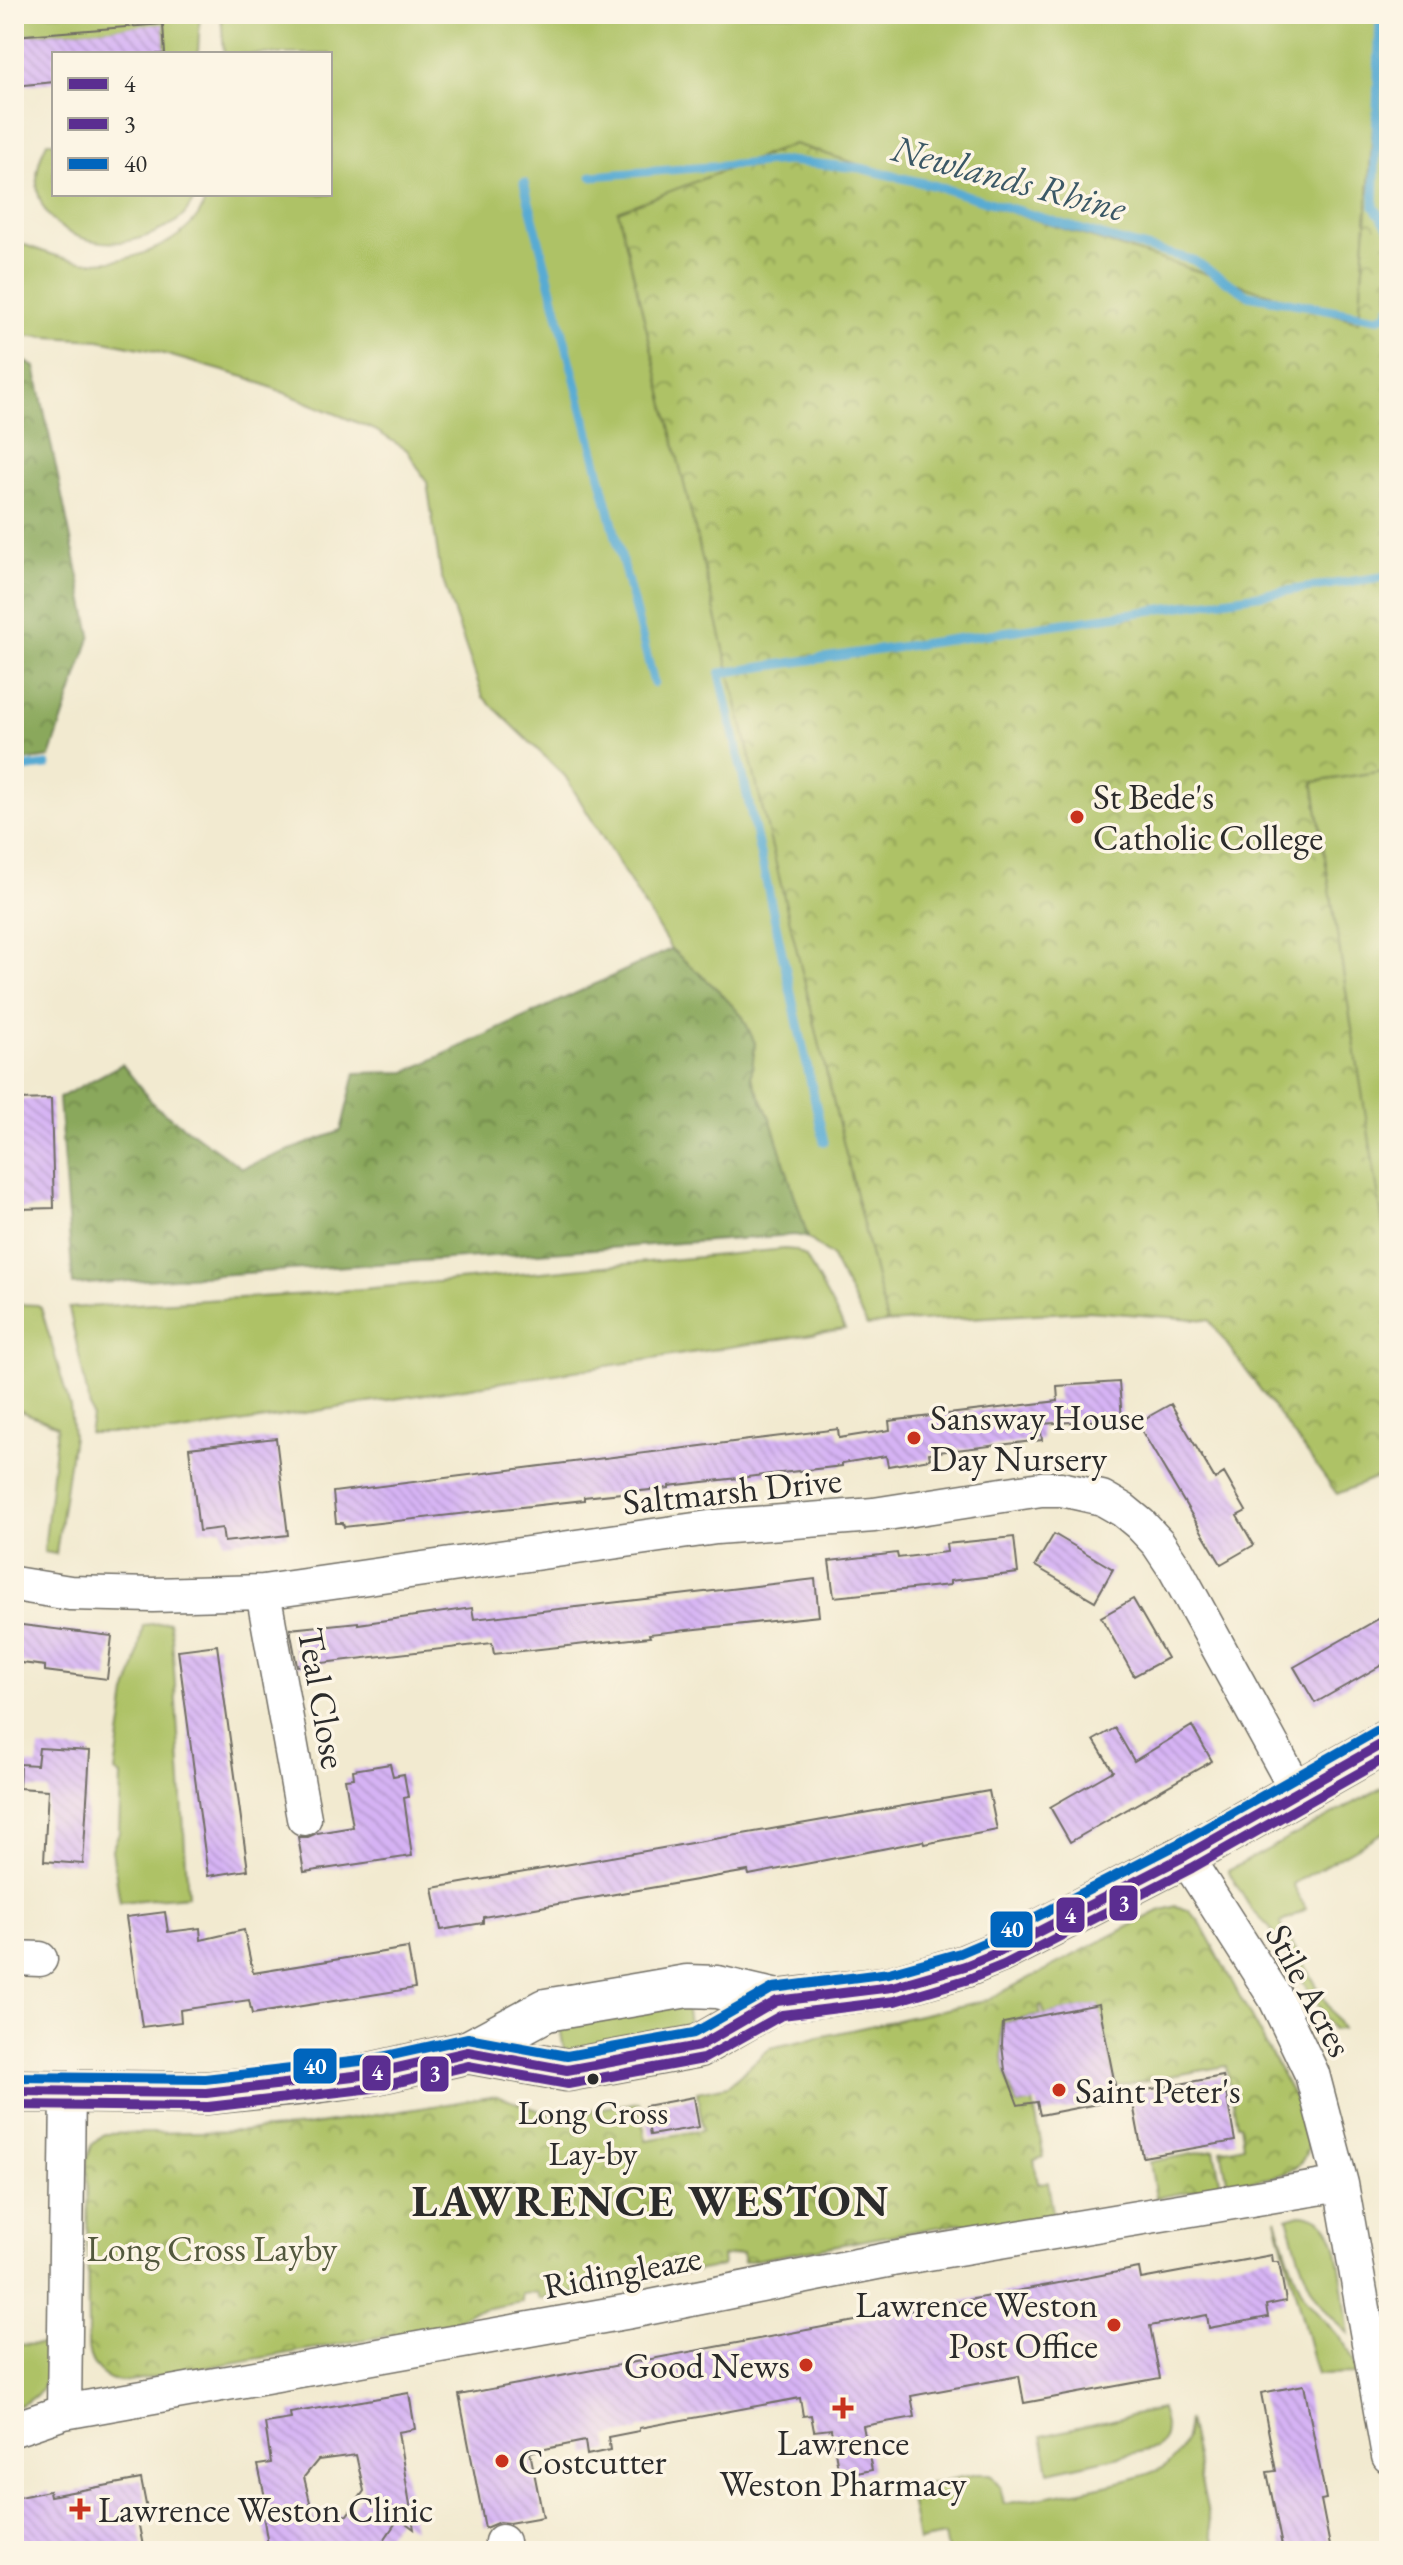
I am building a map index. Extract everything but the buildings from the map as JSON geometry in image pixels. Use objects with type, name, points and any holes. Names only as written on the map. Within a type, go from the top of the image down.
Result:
[{"type":"street","name":"Saltmarsh Drive","points":[[14,1584],[70,1593],[153,1595],[263,1592],[716,1527],[874,1515],[1041,1489],[1081,1491],[1123,1510],[1158,1543],[1176,1570],[1297,1791]]},
{"type":"street","name":"Teal Close","points":[[263,1592],[304,1818]]},
{"type":"street","points":[[14,2091],[206,2093],[278,2086],[371,2074],[468,2052],[546,2010],[687,1986],[717,1987],[777,2001],[892,1987],[965,1966],[999,1952],[1185,1856],[1389,1740]]},
{"type":"street","name":"Stile Acres","points":[[1185,1856],[1275,1997],[1312,2074],[1341,2184],[1389,2456]]},
{"type":"street","points":[[468,2052],[567,2070],[699,2046],[777,2001]]},
{"type":"street","points":[[64,2412],[68,2090]]},
{"type":"street","name":"Ridingleaze","points":[[14,2429],[64,2412],[586,2319],[892,2259],[1341,2184]]},
{"type":"green space","points":[[14,14],[200,14],[198,52],[165,52],[163,25],[14,36]]},
{"type":"green space","points":[[221,14],[1381,14],[1359,323],[794,144],[619,212],[887,1323],[867,1326],[831,1256],[808,1238],[770,1118],[751,1077],[755,1043],[718,990],[671,949],[565,776],[483,697],[441,575],[427,482],[407,450],[375,430],[248,378],[150,350],[99,340],[14,335],[14,241],[72,260],[106,262],[150,251],[177,236],[198,216],[207,196],[332,196],[332,52],[224,52]]},
{"type":"green space","name":"St Bede's Catholic College","points":[[1381,14],[1389,14],[1389,770],[1313,782],[1389,1262],[1389,1473],[1337,1494],[1209,1320],[1087,1311],[887,1323],[618,211],[794,144],[1359,322]]},
{"type":"green space","points":[[47,142],[52,142],[52,196],[196,196],[181,218],[169,226],[127,241],[102,242],[80,237],[60,227],[46,212],[38,192],[38,169]]},
{"type":"green space","points":[[14,355],[35,367],[91,635],[50,757],[14,762]]},
{"type":"green space","points":[[1389,770],[1389,1262],[1388,1262],[1313,782]]},
{"type":"green space","points":[[671,949],[718,990],[743,1017],[755,1043],[751,1077],[770,1118],[808,1238],[795,1235],[73,1285],[59,1098],[122,1064],[155,1106],[242,1168],[341,1131],[355,1073],[406,1072]]},
{"type":"green space","points":[[795,1250],[806,1257],[845,1329],[175,1433],[89,1433],[92,1417],[69,1308],[309,1294]]},
{"type":"green space","points":[[14,1304],[38,1305],[41,1308],[70,1407],[73,1436],[56,1554],[44,1552],[57,1426],[14,1408]]},
{"type":"green space","points":[[169,1622],[188,1896],[120,1902],[112,1850],[119,1832],[121,1776],[115,1772],[126,1694],[136,1664],[143,1625]]},
{"type":"green space","points":[[1389,1784],[1389,1829],[1293,1884],[1306,1909],[1280,1923],[1342,2029],[1333,2030],[1270,1928],[1251,1909],[1228,1871]]},
{"type":"green space","name":"Long Cross Layby","points":[[1176,1906],[1188,1910],[1200,1922],[1304,2116],[1308,2136],[1306,2152],[1300,2163],[1290,2171],[1228,2184],[1221,2150],[1243,2145],[1226,2066],[1115,2086],[1099,2005],[1045,2015],[1042,2005],[1039,2006],[1041,2015],[1002,2023],[1002,2044],[1004,2065],[1018,2105],[1033,2102],[1044,2157],[1034,2160],[1038,2183],[1048,2182],[1054,2219],[994,2229],[959,2223],[744,2262],[742,2253],[722,2257],[723,2266],[539,2299],[537,2292],[521,2294],[522,2302],[472,2311],[453,2324],[124,2382],[105,2376],[92,2362],[88,2348],[87,2160],[92,2145],[104,2134],[243,2131],[306,2126],[497,2096],[555,2116],[639,2102],[646,2140],[703,2130],[697,2092],[728,2086],[770,2048],[987,2000],[1159,1911]]},
{"type":"green space","points":[[685,2000],[691,2034],[565,2055],[559,2022]]},
{"type":"green space","points":[[1214,2150],[1221,2185],[1156,2198],[1150,2162]]},
{"type":"green space","points":[[1300,2214],[1318,2219],[1331,2233],[1340,2267],[1349,2334],[1324,2307],[1308,2281],[1287,2218]]},
{"type":"green space","points":[[1276,2219],[1302,2291],[1342,2340],[1356,2374],[1317,2375]]},
{"type":"green space","points":[[49,2344],[47,2375],[40,2391],[14,2407],[14,2345]]},
{"type":"green space","points":[[1161,2409],[1165,2435],[1156,2448],[1049,2472],[1042,2436]]},
{"type":"green space","points":[[1188,2420],[1216,2551],[947,2551],[944,2536],[918,2541],[908,2488],[990,2474],[1000,2486],[1004,2504],[1116,2483],[1156,2471],[1168,2464],[1183,2444]]},
{"type":"waterway","points":[[1380,14],[1374,207],[1389,228]]},
{"type":"waterway","name":"Newlands Rhine","points":[[592,176],[787,161],[860,168],[932,185],[1193,260],[1248,295],[1377,318],[1389,314],[1389,308]]},
{"type":"waterway","points":[[524,183],[654,683]]},
{"type":"waterway","points":[[824,1142],[720,673],[1389,576]]},
{"type":"waterway","points":[[14,769],[47,765]]},
{"type":"transit line","name":"40","points":[[14,2077],[205,2079],[369,2060],[468,2038],[567,2056],[694,2033],[773,1988],[889,1973],[960,1953],[993,1939],[1178,1844],[1382,1728]]},
{"type":"transit line","name":"4","points":[[14,2091],[206,2093],[371,2074],[468,2052],[567,2070],[699,2046],[777,2001],[892,1987],[965,1966],[999,1952],[1185,1856],[1389,1740]]},
{"type":"transit line","name":"3","points":[[14,2105],[208,2107],[373,2088],[468,2066],[568,2084],[703,2059],[782,2015],[895,2001],[1004,1965],[1192,1868],[1389,1756]]},
{"type":"place","name":"St Bede's Catholic College","points":[[1077,817]]},
{"type":"place","name":"Sansway House Day Nursery","points":[[914,1438]]},
{"type":"place","name":"Long Cross Lay-by","points":[[593,2079]]},
{"type":"place","name":"Saint Peter's","points":[[1059,2090]]},
{"type":"place","name":"Lawrence Weston Post Office","points":[[1114,2325]]},
{"type":"place","name":"Good News","points":[[806,2365]]},
{"type":"place","name":"Lawrence Weston Pharmacy","points":[[843,2408]]},
{"type":"place","name":"Costcutter","points":[[502,2461]]},
{"type":"place","name":"Lawrence Weston Clinic","points":[[80,2509]]},
{"type":"district","name":"LAWRENCE WESTON","points":[[651,2201]]}]
